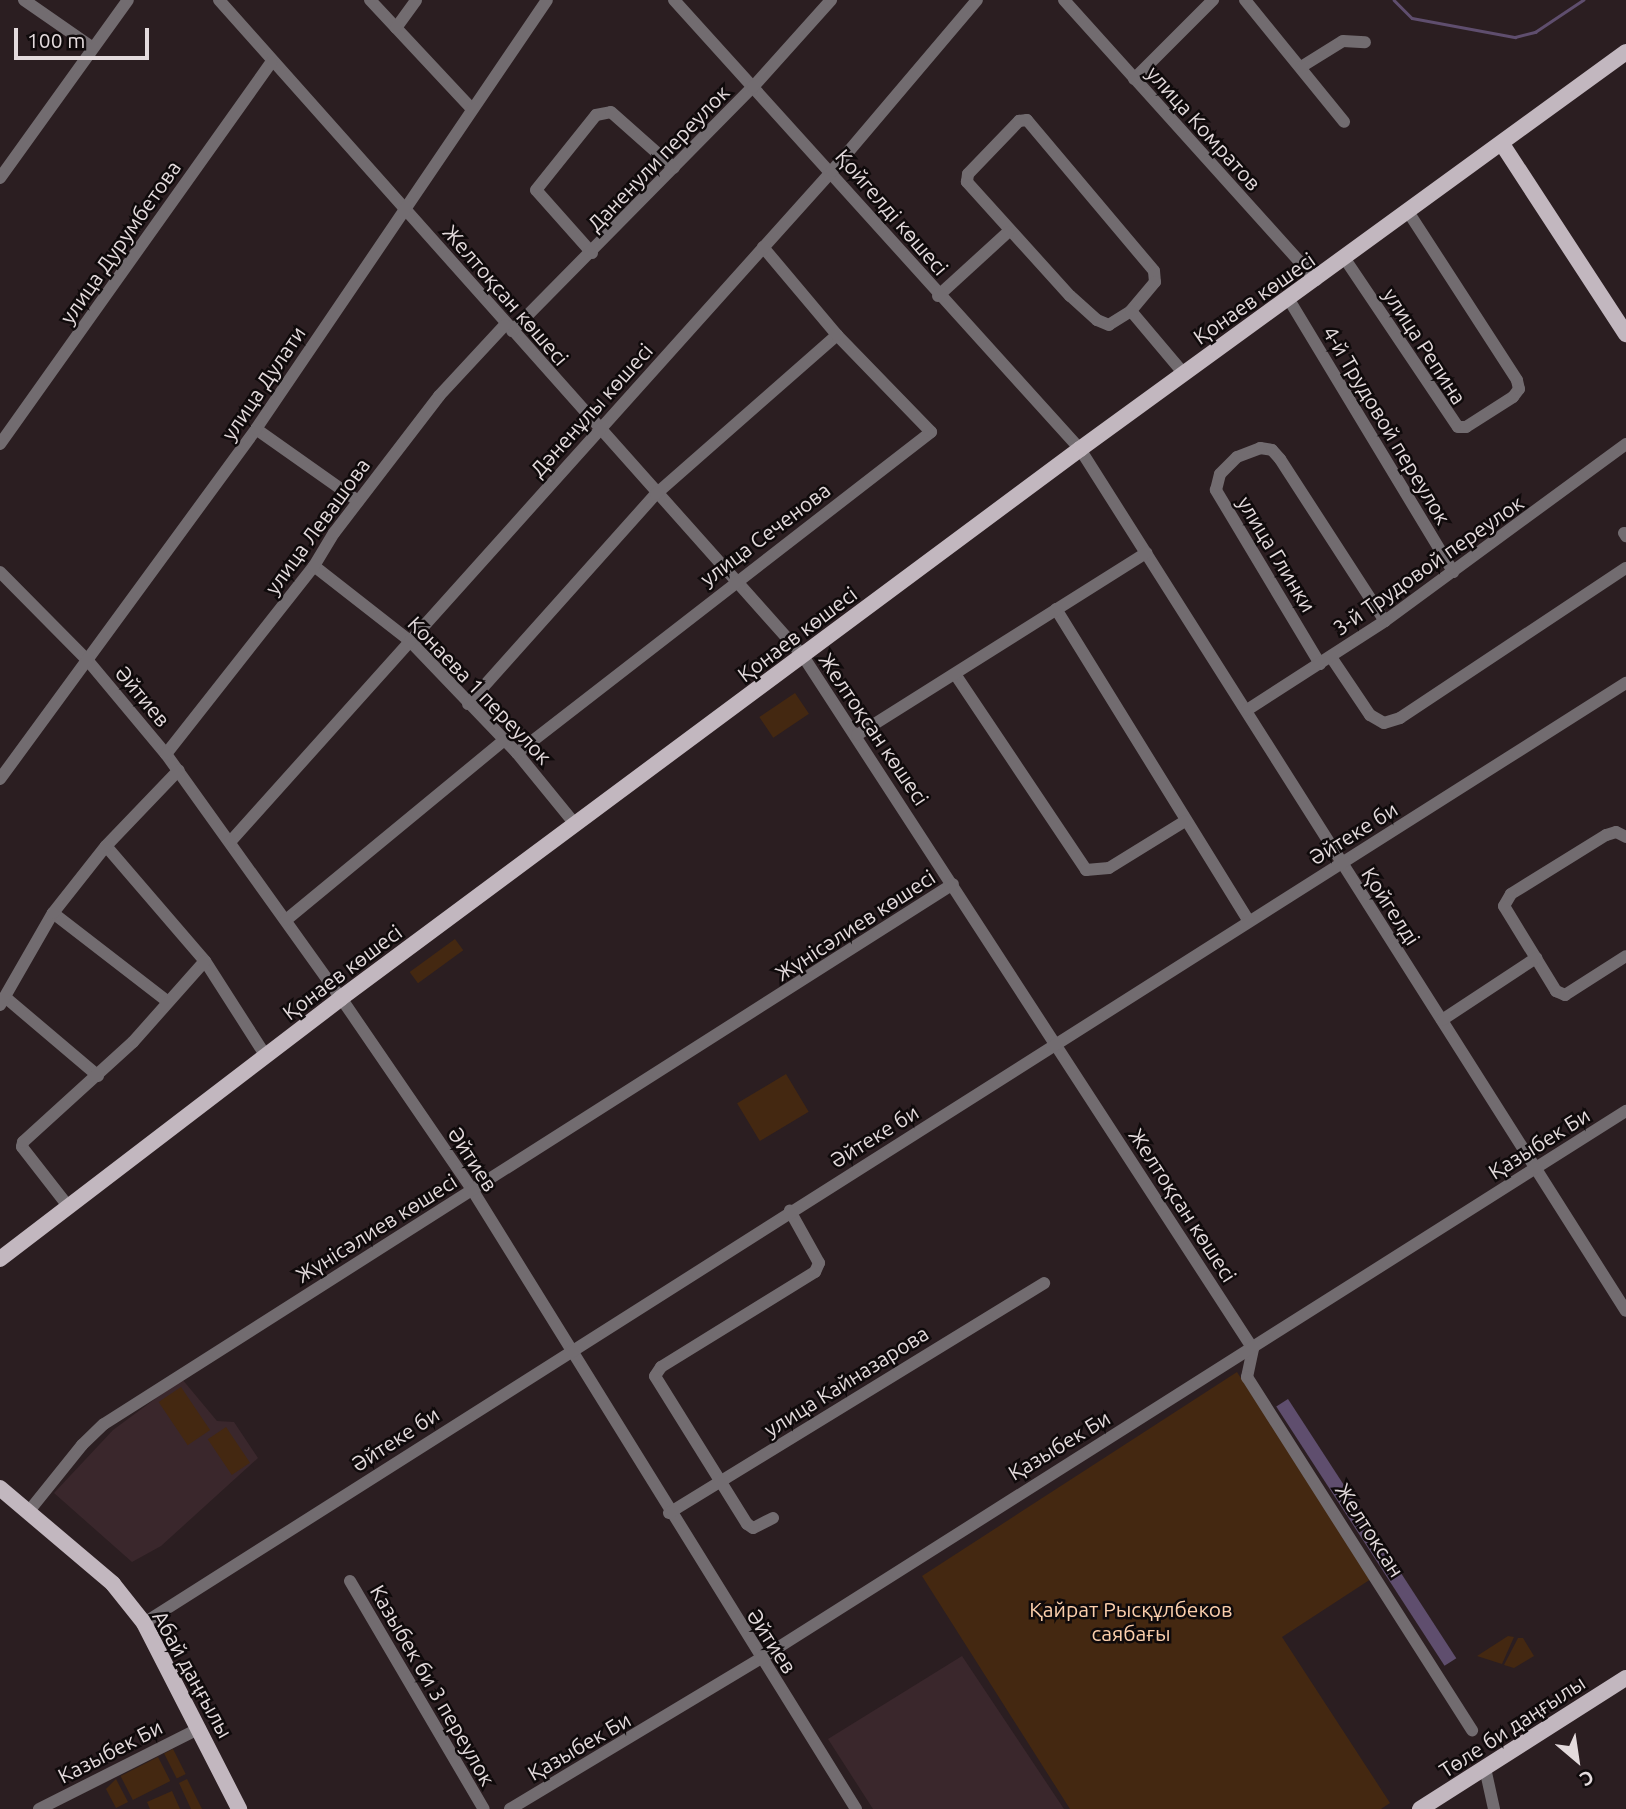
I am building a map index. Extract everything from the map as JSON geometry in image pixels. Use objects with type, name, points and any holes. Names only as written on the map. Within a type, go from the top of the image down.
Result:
[{"type":"main road","name":"Қонаев көшесі","points":[[0,1259],[341,998],[1080,449],[1409,213],[1626,52]]},
{"type":"main road","points":[[1502,144],[1626,334]]},
{"type":"main road","name":"Абай даңғылы","points":[[0,1488],[113,1584],[144,1623],[200,1728],[239,1809]]},
{"type":"main road","name":"Төле би даңғылы","points":[[1420,1809],[1626,1678]]},
{"type":"street","points":[[24,0],[93,48]]},
{"type":"street","points":[[0,178],[128,0]]},
{"type":"street","name":"Желтоқсан көшесі","points":[[219,0],[598,430],[803,656],[857,734],[1253,1349]]},
{"type":"street","points":[[370,0],[471,108]]},
{"type":"street","points":[[396,28],[416,0]]},
{"type":"street","name":"улица Дулати","points":[[0,779],[89,662],[256,429],[403,207],[547,0]]},
{"type":"street","name":"Қойгелді көшесі","points":[[674,0],[832,171],[938,296],[1080,449]]},
{"type":"street","name":"Дәненұлы көшесі","points":[[230,842],[832,171],[977,0]]},
{"type":"street","name":"улица Комратов","points":[[1064,0],[1316,280]]},
{"type":"street","points":[[1134,79],[1213,0]]},
{"type":"street","points":[[1245,0],[1344,122]]},
{"type":"street","name":"Даненули переулок","points":[[509,328],[592,253],[753,87],[825,2]]},
{"type":"street","points":[[1301,67],[1342,41],[1365,42]]},
{"type":"street","name":"улица Дурумбетова","points":[[0,444],[271,62]]},
{"type":"street","points":[[592,253],[536,190],[596,115],[611,112],[674,168]]},
{"type":"street","points":[[1024,119],[1154,271],[1155,282],[1130,311],[1102,324],[1008,232],[967,179],[1024,119]]},
{"type":"street","name":"улица Репина","points":[[1345,259],[1458,427],[1466,427],[1513,397],[1519,389],[1517,380],[1409,213]]},
{"type":"street","points":[[938,296],[1008,232]]},
{"type":"street","name":"улица Сеченова","points":[[517,753],[734,581],[931,432],[837,335],[763,247]]},
{"type":"street","name":"4-й Трудовой переулок","points":[[1288,298],[1453,572]]},
{"type":"street","points":[[1130,311],[1184,374]]},
{"type":"street","name":"улица Левашова","points":[[166,754],[314,566],[358,501],[439,396],[509,328]]},
{"type":"street","points":[[468,704],[656,494],[837,335]]},
{"type":"street","points":[[256,429],[358,501]]},
{"type":"street","name":"3-й Трудовой переулок","points":[[1247,710],[1385,621],[1626,444]]},
{"type":"street","name":"улица Глинки","points":[[1326,660],[1216,489],[1220,474],[1237,457],[1260,447],[1272,450],[1385,621]]},
{"type":"street","name":"Қойгелді","points":[[1080,449],[1626,1311]]},
{"type":"street","points":[[857,734],[1146,553]]},
{"type":"street","name":"Конаева 1 переулок","points":[[314,566],[410,641],[502,742],[517,753],[575,824]]},
{"type":"street","points":[[1326,660],[1370,715],[1384,723],[1400,718],[1626,568]]},
{"type":"street","name":"Әйтиев","points":[[0,572],[89,662],[166,754],[341,998],[473,1191],[668,1513],[856,1809]]},
{"type":"street","points":[[1056,609],[1185,821],[1249,920]]},
{"type":"street","points":[[956,674],[1086,870],[1109,868],[1185,821]]},
{"type":"street","name":"Әйтеке би","points":[[144,1623],[790,1211],[1058,1045],[1249,920],[1626,684]]},
{"type":"street","points":[[286,920],[502,742]]},
{"type":"street","points":[[99,1076],[2,1001],[53,914],[106,846],[178,770]]},
{"type":"street","points":[[1626,837],[1616,832],[1606,835],[1511,894],[1504,906],[1556,991],[1565,995],[1626,956]]},
{"type":"street","points":[[106,846],[205,961],[265,1055]]},
{"type":"street","name":"Жүнісәлиев көшесі","points":[[29,1511],[104,1424],[953,884]]},
{"type":"street","points":[[53,914],[167,1000]]},
{"type":"street","points":[[1442,1020],[1536,958]]},
{"type":"street","points":[[68,1206],[22,1147],[55,1112],[99,1076],[205,961]]},
{"type":"street","name":"Қазыбек Би","points":[[510,1809],[760,1659],[989,1510],[1253,1349],[1626,1111]]},
{"type":"street","points":[[773,1518],[753,1528],[655,1376],[661,1367],[815,1272],[819,1262],[790,1211]]},
{"type":"street","name":"улица Кайназарова","points":[[668,1513],[1044,1283]]},
{"type":"street","name":"Желтоксан","points":[[1253,1349],[1247,1377],[1472,1730]]},
{"type":"street","name":"Казыбек би 3 переулок","points":[[350,1581],[484,1809]]},
{"type":"street","name":"Казыбек Би","points":[[38,1809],[200,1728]]},
{"type":"street","points":[[1485,1768],[1494,1809]]},
{"type":"shaded area","points":[[182,1379],[217,1421],[234,1422],[258,1458],[161,1546],[132,1562],[54,1493],[113,1430]]},
{"type":"shaded area","points":[[1288,1399],[1456,1658],[1445,1666],[1276,1407]]},
{"type":"shaded area","points":[[962,1656],[1064,1809],[873,1809],[828,1739]]},
{"type":"green space","points":[[795,693],[809,714],[773,738],[759,717]]},
{"type":"green space","points":[[455,939],[463,950],[418,983],[410,972]]},
{"type":"green space","points":[[786,1074],[809,1112],[760,1141],[737,1103]]},
{"type":"green space","name":"Қайрат Рысқұлбеков саябағы","points":[[1237,1372],[1371,1579],[1282,1637],[1390,1803],[1381,1809],[1070,1809],[922,1576]]},
{"type":"green space","points":[[181,1387],[210,1430],[188,1445],[159,1402]]},
{"type":"green space","points":[[226,1427],[250,1463],[232,1475],[208,1439]]},
{"type":"green space","points":[[1508,1636],[1514,1637],[1502,1664],[1477,1656]]},
{"type":"green space","points":[[1518,1638],[1523,1638],[1534,1656],[1514,1668],[1504,1665]]},
{"type":"green space","points":[[173,1749],[186,1774],[177,1778],[164,1754]]},
{"type":"green space","points":[[158,1757],[170,1781],[133,1800],[121,1776]]},
{"type":"green space","points":[[116,1779],[128,1802],[116,1808],[106,1789]]},
{"type":"green space","points":[[187,1779],[202,1809],[191,1809],[179,1783]]},
{"type":"green space","points":[[172,1791],[180,1809],[150,1809],[147,1802]]},
{"type":"waterway","points":[[1394,0],[1412,18],[1515,37],[1535,32],[1583,0]]}]
